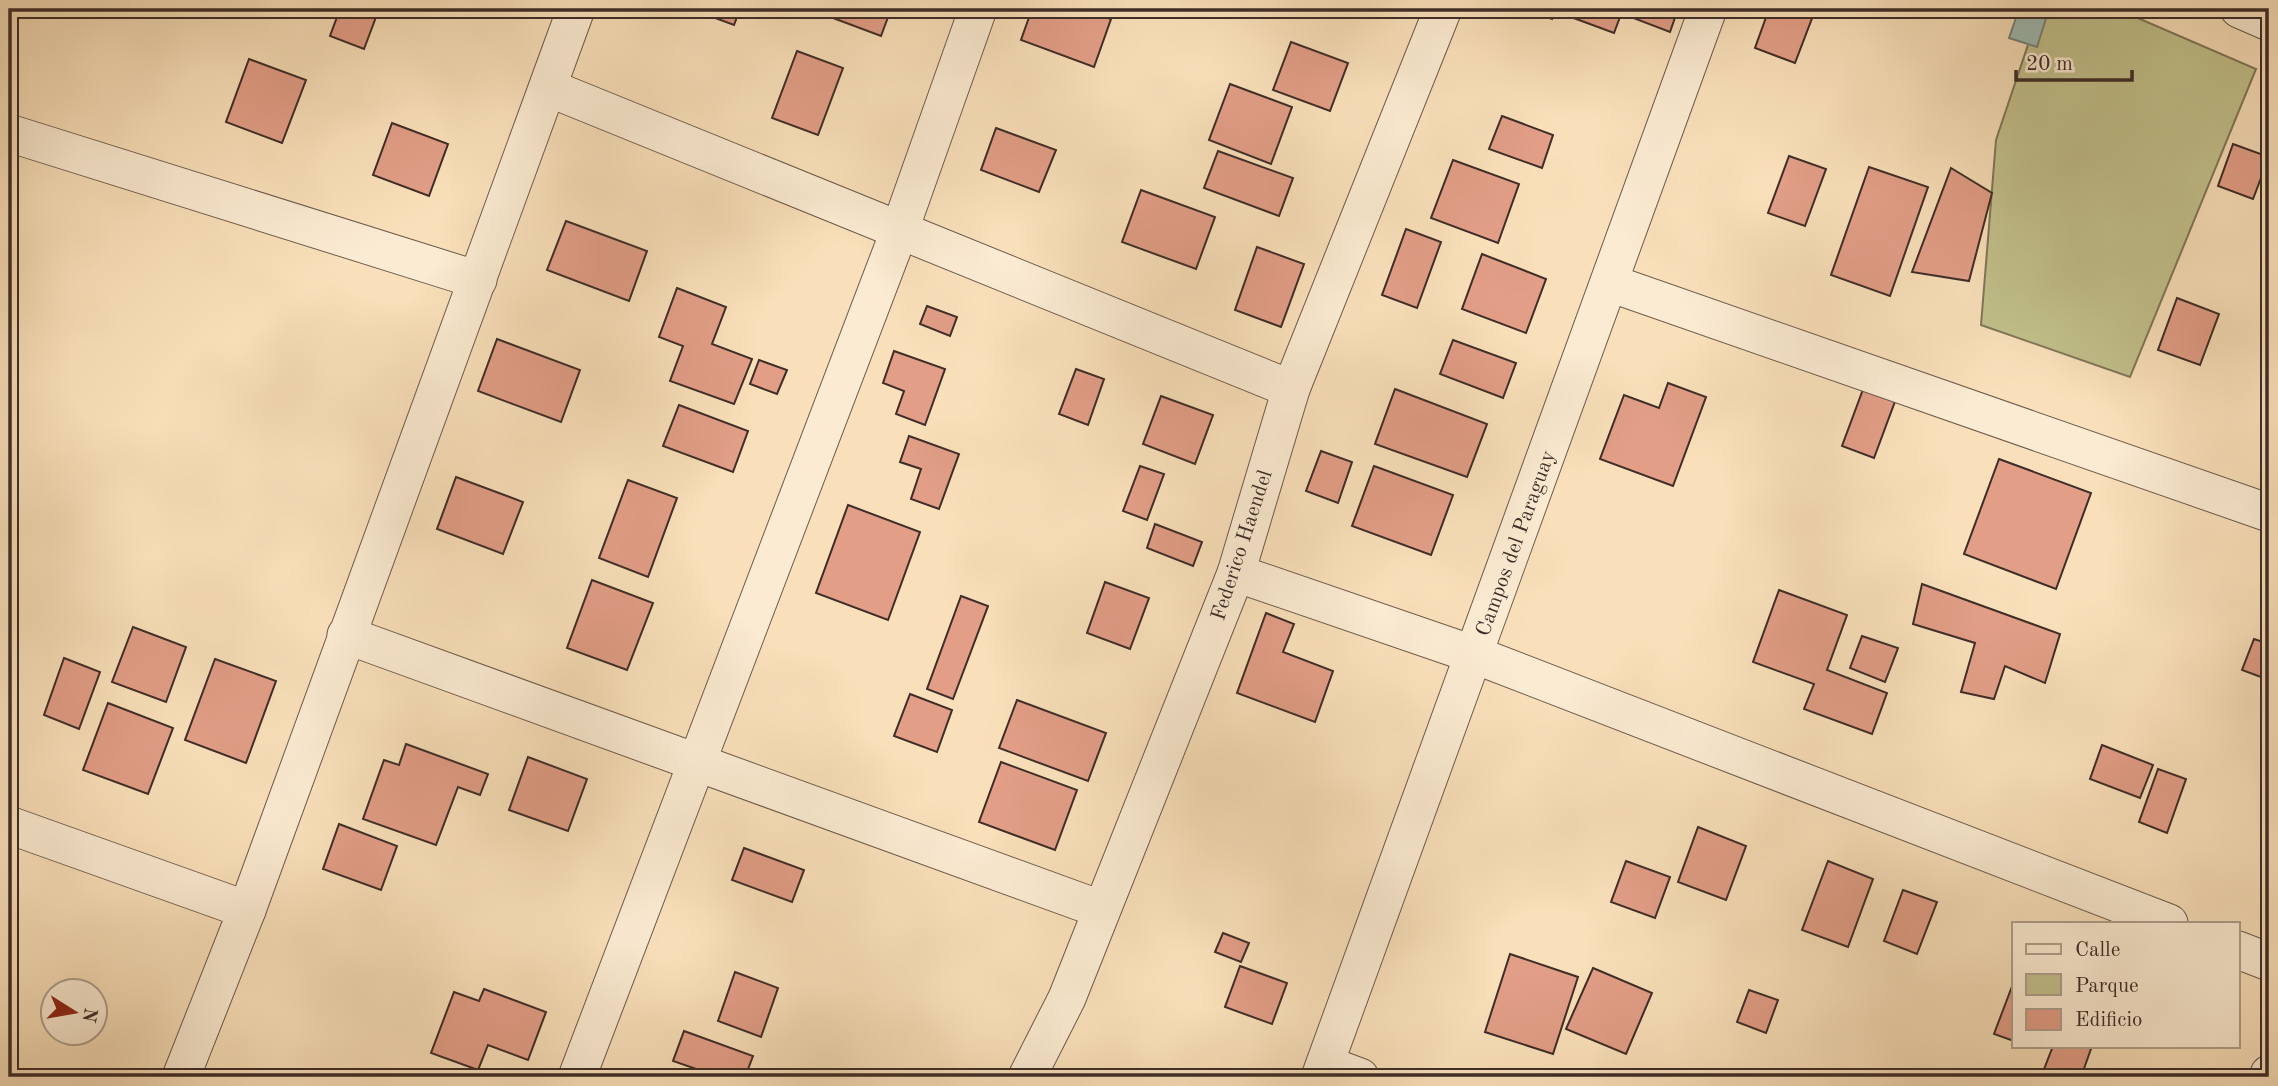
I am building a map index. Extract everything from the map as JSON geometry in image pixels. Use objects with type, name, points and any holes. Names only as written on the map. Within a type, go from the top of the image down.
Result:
[{"type":"street","points":[[181,1077],[247,909],[576,9]]},
{"type":"street","points":[[577,1077],[899,232],[978,9]]},
{"type":"street","name":"Federico Haendel","points":[[1027,1077],[1067,998],[1100,909],[1236,573],[1290,389],[1443,9]]},
{"type":"street","name":"Campos del Paraguay","points":[[1323,1071],[1708,9]]},
{"type":"street","points":[[2239,9],[2269,22]]},
{"type":"street","points":[[549,88],[1290,389]]},
{"type":"street","points":[[9,133],[478,280]]},
{"type":"street","points":[[1610,283],[2269,513]]},
{"type":"street","points":[[1236,573],[1475,655],[2166,922]]},
{"type":"street","points":[[346,635],[697,760],[1100,909]]},
{"type":"street","points":[[9,825],[247,909]]},
{"type":"street","points":[[2240,951],[2269,962]]},
{"type":"street","points":[[1323,1071],[1360,1077]]},
{"type":"green space","points":[[2040,9],[2117,9],[2256,69],[2130,377],[1981,325],[1996,140]]},
{"type":"water","points":[[2019,9],[2049,9],[2037,47],[2009,38]]},
{"type":"building","points":[[340,9],[379,9],[364,49],[330,36]]},
{"type":"building","points":[[701,9],[740,9],[734,25],[699,12]]},
{"type":"building","points":[[809,9],[891,9],[881,36]]},
{"type":"building","points":[[1032,9],[1083,9],[1111,19],[1094,67],[1021,40]]},
{"type":"building","points":[[1525,9],[1556,9],[1552,19]]},
{"type":"building","points":[[1573,9],[1623,9],[1614,33],[1571,17]]},
{"type":"building","points":[[1630,9],[1678,9],[1670,32],[1628,16]]},
{"type":"building","points":[[1769,9],[1803,9],[1814,13],[1795,63],[1755,48]]},
{"type":"building","points":[[1291,42],[1348,63],[1330,111],[1273,90]]},
{"type":"building","points":[[797,51],[843,68],[818,135],[772,118]]},
{"type":"building","points":[[249,59],[306,80],[282,143],[226,122]]},
{"type":"building","points":[[1230,84],[1292,107],[1271,164],[1209,140]]},
{"type":"building","points":[[1502,116],[1553,135],[1542,168],[1489,149]]},
{"type":"building","points":[[392,123],[448,144],[429,196],[373,175]]},
{"type":"building","points":[[996,128],[1056,150],[1039,192],[981,170]]},
{"type":"building","points":[[2233,144],[2269,157],[2253,199],[2218,186]]},
{"type":"building","points":[[1218,151],[1293,178],[1279,216],[1204,188]]},
{"type":"building","points":[[1789,156],[1826,169],[1805,226],[1768,213]]},
{"type":"building","points":[[1453,160],[1519,184],[1498,243],[1431,218]]},
{"type":"building","points":[[1869,167],[1928,187],[1890,296],[1831,275]]},
{"type":"building","points":[[1951,168],[1992,193],[1969,281],[1912,272]]},
{"type":"building","points":[[1141,190],[1215,217],[1196,269],[1122,242]]},
{"type":"building","points":[[566,221],[647,251],[629,301],[547,270]]},
{"type":"building","points":[[1406,229],[1441,242],[1417,308],[1382,295]]},
{"type":"building","points":[[1257,247],[1304,264],[1281,327],[1235,310]]},
{"type":"building","points":[[1482,254],[1546,279],[1526,333],[1462,309]]},
{"type":"building","points":[[677,288],[726,307],[712,344],[752,359],[734,404],[670,381],[683,346],[659,337]]},
{"type":"building","points":[[2177,298],[2219,314],[2200,365],[2158,350]]},
{"type":"building","points":[[927,306],[957,317],[950,336],[920,324]]},
{"type":"building","points":[[497,339],[580,370],[561,422],[478,391]]},
{"type":"building","points":[[1453,340],[1516,363],[1503,398],[1440,374]]},
{"type":"building","points":[[894,351],[945,369],[925,425],[896,414],[904,391],[883,383]]},
{"type":"building","points":[[759,360],[787,370],[777,394],[750,384]]},
{"type":"building","points":[[1076,369],[1104,379],[1088,425],[1059,414]]},
{"type":"building","points":[[1668,383],[1706,397],[1673,486],[1600,459],[1624,395],[1659,408]]},
{"type":"building","points":[[1865,384],[1897,396],[1874,458],[1842,446]]},
{"type":"building","points":[[1395,389],[1487,424],[1467,477],[1375,444]]},
{"type":"building","points":[[1161,396],[1213,415],[1195,464],[1143,444]]},
{"type":"building","points":[[679,405],[748,431],[733,472],[663,446]]},
{"type":"building","points":[[909,436],[959,454],[939,509],[911,499],[921,469],[900,462]]},
{"type":"building","points":[[1321,451],[1352,462],[1338,503],[1306,491]]},
{"type":"building","points":[[1999,459],[2091,493],[2056,589],[1964,554]]},
{"type":"building","points":[[1140,466],[1164,474],[1147,520],[1123,511]]},
{"type":"building","points":[[1374,466],[1453,495],[1431,555],[1352,526]]},
{"type":"building","points":[[456,477],[523,502],[503,554],[437,529]]},
{"type":"building","points":[[628,480],[677,498],[648,577],[599,558]]},
{"type":"building","points":[[848,505],[920,532],[888,620],[816,593]]},
{"type":"building","points":[[1155,524],[1202,542],[1193,566],[1147,548]]},
{"type":"building","points":[[592,580],[653,603],[627,670],[567,648]]},
{"type":"building","points":[[1105,582],[1149,598],[1130,649],[1087,633]]},
{"type":"building","points":[[1922,584],[2060,634],[2045,683],[2005,666],[1994,699],[1961,692],[1975,643],[1913,624]]},
{"type":"building","points":[[1779,590],[1847,615],[1827,670],[1887,693],[1872,734],[1804,709],[1814,684],[1753,662]]},
{"type":"building","points":[[961,596],[988,606],[953,699],[927,689]]},
{"type":"building","points":[[1266,613],[1294,624],[1283,652],[1333,671],[1315,722],[1237,693]]},
{"type":"building","points":[[133,627],[186,647],[166,702],[112,682]]},
{"type":"building","points":[[1862,636],[1898,648],[1885,682],[1850,668]]},
{"type":"building","points":[[2254,639],[2269,644],[2269,680],[2242,670]]},
{"type":"building","points":[[64,658],[100,672],[79,729],[44,715]]},
{"type":"building","points":[[215,659],[276,681],[246,763],[185,740]]},
{"type":"building","points":[[910,694],[952,710],[937,752],[894,736]]},
{"type":"building","points":[[1017,700],[1106,733],[1088,781],[999,748]]},
{"type":"building","points":[[108,703],[173,728],[148,794],[83,770]]},
{"type":"building","points":[[406,744],[488,774],[480,795],[458,787],[436,845],[363,819],[384,760],[399,765]]},
{"type":"building","points":[[2102,745],[2153,765],[2140,798],[2090,779]]},
{"type":"building","points":[[528,757],[587,779],[568,831],[509,810]]},
{"type":"building","points":[[1001,762],[1077,790],[1055,850],[979,822]]},
{"type":"building","points":[[2158,769],[2186,779],[2167,833],[2139,822]]},
{"type":"building","points":[[339,824],[397,846],[381,890],[323,869]]},
{"type":"building","points":[[1698,827],[1746,846],[1726,900],[1678,882]]},
{"type":"building","points":[[744,848],[804,870],[792,902],[732,880]]},
{"type":"building","points":[[1626,861],[1670,877],[1655,918],[1611,902]]},
{"type":"building","points":[[1828,861],[1873,879],[1848,947],[1802,930]]},
{"type":"building","points":[[1903,890],[1937,902],[1917,954],[1884,941]]},
{"type":"building","points":[[1223,933],[1249,943],[1241,962],[1215,952]]},
{"type":"building","points":[[1510,954],[1578,977],[1553,1054],[1485,1032]]},
{"type":"building","points":[[1240,966],[1287,983],[1272,1024],[1225,1007]]},
{"type":"building","points":[[1593,968],[1652,993],[1626,1054],[1566,1029]]},
{"type":"building","points":[[735,972],[778,988],[761,1037],[718,1021]]},
{"type":"building","points":[[2012,986],[2012,1040],[1994,1034]]},
{"type":"building","points":[[484,989],[546,1012],[528,1060],[488,1045],[478,1070],[431,1053],[454,992],[479,1001]]},
{"type":"building","points":[[1749,990],[1778,1000],[1766,1033],[1737,1022]]},
{"type":"building","points":[[684,1031],[753,1056],[745,1077],[719,1077],[673,1061]]},
{"type":"building","points":[[2052,1048],[2091,1048],[2081,1077],[2041,1077]]}]
